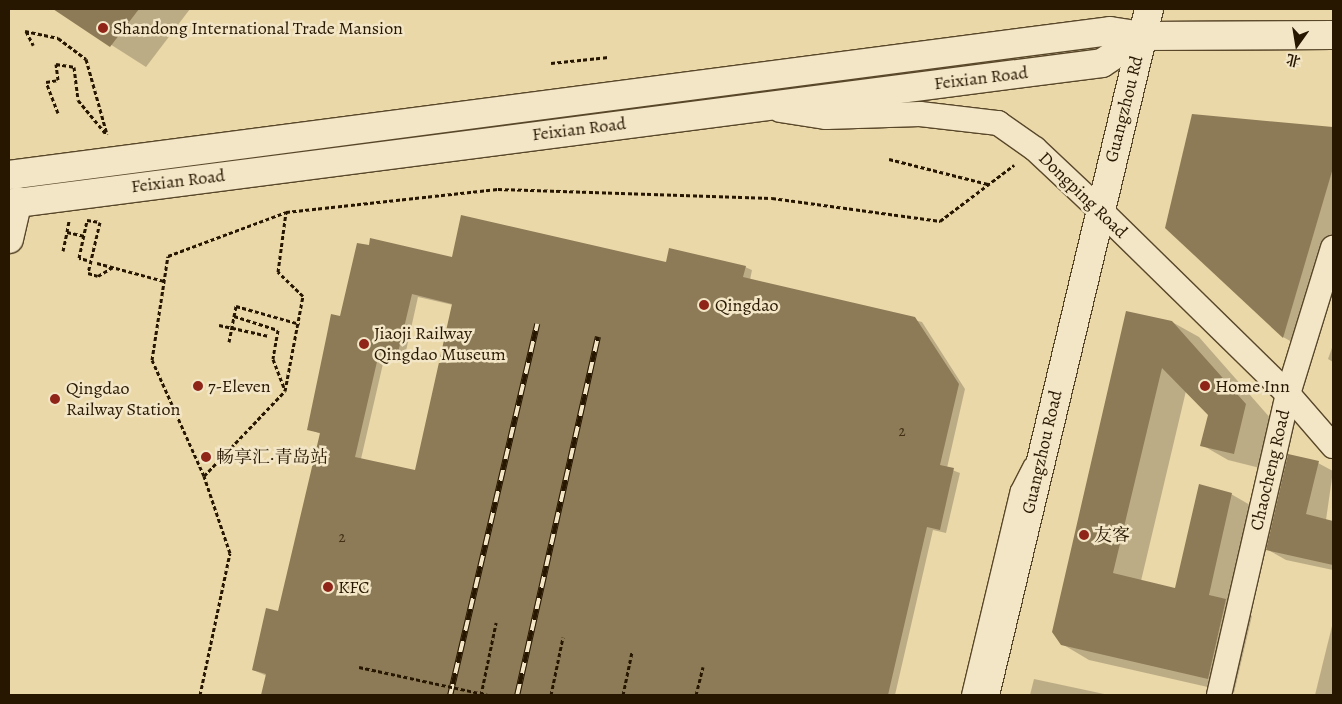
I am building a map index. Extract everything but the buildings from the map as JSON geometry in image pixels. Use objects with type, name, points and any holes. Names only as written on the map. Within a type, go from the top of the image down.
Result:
[{"type":"main road","name":"Guangzhou Rd","points":[[1099,209],[1149,9]]},
{"type":"main road","name":"Feixian Road","points":[[9,174],[1110,31],[1143,36],[1333,35]]},
{"type":"main road","name":"Feixian Road","points":[[12,200],[1102,62],[1143,36]]},
{"type":"main road","points":[[9,239],[12,200]]},
{"type":"main road","name":"Guangzhou Road","points":[[985,695],[1099,209]]},
{"type":"street","name":"Dongping Road","points":[[756,106],[826,117],[920,114],[998,123],[1036,149],[1099,209],[1288,394],[1333,446]]},
{"type":"street","name":"Chaocheng Road","points":[[1218,695],[1288,394],[1333,248]]},
{"type":"lane","points":[[968,695],[1017,490],[1047,431]]},
{"type":"path","points":[[33,45],[25,31],[58,38],[86,59],[98,88],[107,135],[78,100],[74,67],[56,64],[58,80],[46,82],[58,113]]},
{"type":"path","points":[[551,63],[609,57]]},
{"type":"path","points":[[889,159],[989,184]]},
{"type":"path","points":[[200,695],[230,553],[204,476],[152,360],[168,256],[286,212],[498,189],[772,198],[940,221],[1014,165]]},
{"type":"path","points":[[204,476],[285,391],[300,324],[303,296],[278,272],[286,212]]},
{"type":"path","points":[[87,260],[79,258],[87,220],[100,222],[88,273],[98,276],[113,267]]},
{"type":"path","points":[[63,251],[69,221]]},
{"type":"path","points":[[67,232],[84,236]]},
{"type":"path","points":[[97,263],[164,281]]},
{"type":"path","points":[[229,342],[236,306],[300,324]]},
{"type":"path","points":[[234,316],[278,330],[273,359],[285,391]]},
{"type":"path","points":[[219,325],[268,336]]},
{"type":"path","points":[[481,694],[496,623]]},
{"type":"path","points":[[551,695],[563,637]]},
{"type":"path","points":[[623,695],[632,652]]},
{"type":"path","points":[[359,667],[489,695]]},
{"type":"path","points":[[696,695],[702,667]]},
{"type":"railway","points":[[450,695],[537,324]]},
{"type":"railway","points":[[517,695],[598,337]]},
{"type":"place","name":"Shandong International Trade Mansion","points":[[103,28]]},
{"type":"place","name":"Qingdao","points":[[704,305]]},
{"type":"place","name":"Jiaoji Railway Qingdao Museum","points":[[364,344]]},
{"type":"place","name":"7-Eleven","points":[[198,386]]},
{"type":"place","name":"Home Inn","points":[[1205,386]]},
{"type":"place","name":"Qingdao Railway Station","points":[[55,399]]},
{"type":"place","name":"畅享汇·青岛站","points":[[206,457]]},
{"type":"place","name":"友客","points":[[1084,535]]},
{"type":"place","name":"KFC","points":[[328,587]]}]
